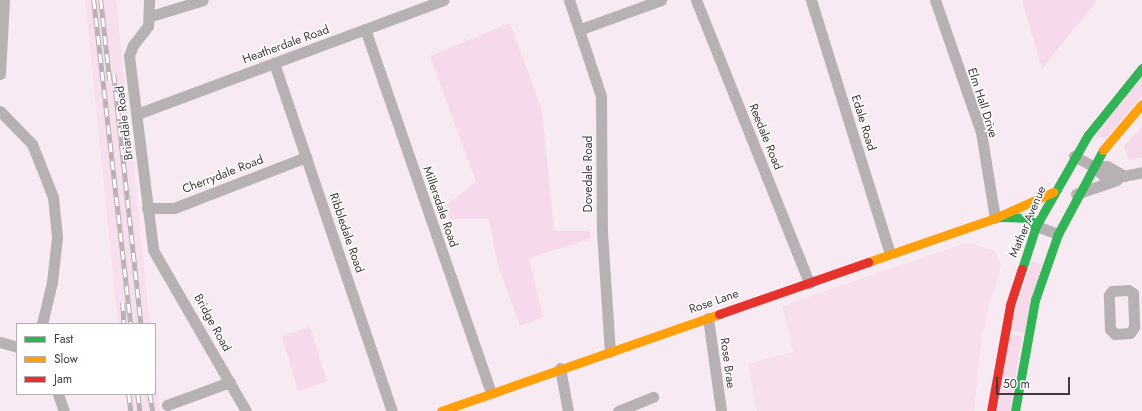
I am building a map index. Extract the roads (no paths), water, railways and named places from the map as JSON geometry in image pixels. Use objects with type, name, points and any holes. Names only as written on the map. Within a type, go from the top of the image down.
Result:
[{"type":"main road","name":"Mather Avenue","points":[[991,411],[1010,305],[1036,226],[1053,192],[1074,156],[1114,99],[1142,68]]},
{"type":"main road","points":[[1015,411],[1035,300],[1058,234],[1076,194],[1093,166],[1110,140],[1142,104]]},
{"type":"main road","name":"Rose Lane","points":[[441,411],[560,368],[809,283],[890,253],[996,218],[1053,192]]},
{"type":"main road","points":[[996,218],[1027,229],[1036,226]]},
{"type":"street","points":[[0,74],[4,0]]},
{"type":"street","points":[[149,0],[151,16],[203,0]]},
{"type":"street","name":"Heatherdale Road","points":[[137,114],[443,0]]},
{"type":"street","name":"Dovedale Road","points":[[569,0],[581,29],[601,96],[602,232],[610,352]]},
{"type":"street","points":[[581,29],[661,0]]},
{"type":"street","name":"Reedale Road","points":[[696,0],[809,283]]},
{"type":"street","name":"Edale Road","points":[[811,0],[890,253]]},
{"type":"street","name":"Elm Hall Drive","points":[[935,0],[981,132],[996,218]]},
{"type":"street","name":"Briardale Road","points":[[151,16],[129,56],[153,250]]},
{"type":"street","name":"Millersdale Road","points":[[364,29],[491,393]]},
{"type":"street","name":"Ribbledale Road","points":[[274,63],[392,411]]},
{"type":"street","points":[[0,111],[32,144],[53,198],[57,237],[52,282],[42,323]]},
{"type":"street","points":[[1074,156],[1093,166],[1107,166],[1124,176]]},
{"type":"street","name":"Cherrydale Road","points":[[147,208],[174,208],[306,157]]},
{"type":"street","points":[[1076,194],[1124,176],[1142,172]]},
{"type":"street","points":[[1036,226],[1058,234]]},
{"type":"street","name":"Bridge Road","points":[[153,250],[246,411]]},
{"type":"street","name":"Rose Brae","points":[[708,318],[721,411]]},
{"type":"street","points":[[0,342],[16,347]]},
{"type":"street","points":[[560,368],[568,411]]},
{"type":"street","points":[[167,405],[230,382]]},
{"type":"street","points":[[58,395],[64,411]]},
{"type":"street","points":[[618,411],[653,397]]},
{"type":"railway","points":[[94,0],[131,323]]},
{"type":"railway","points":[[101,0],[110,81]]},
{"type":"railway","points":[[114,74],[141,323]]},
{"type":"railway","points":[[123,302],[124,323]]},
{"type":"railway","points":[[129,395],[131,411]]},
{"type":"railway","points":[[138,395],[140,411]]},
{"type":"railway","points":[[150,395],[153,411]]}]
